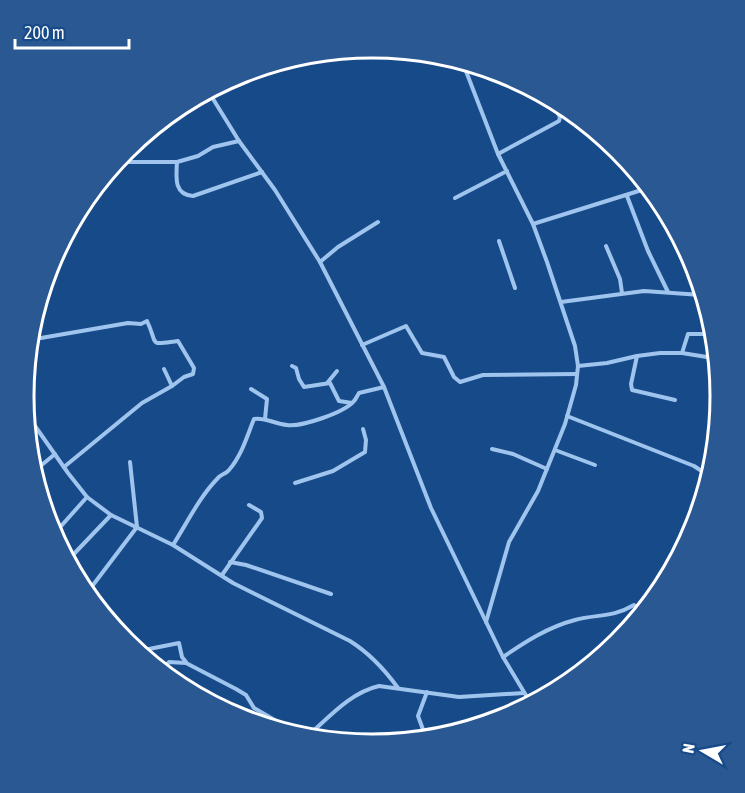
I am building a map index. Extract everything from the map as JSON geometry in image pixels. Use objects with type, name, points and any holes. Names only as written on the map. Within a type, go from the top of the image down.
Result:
[{"type":"street","points":[[466,72],[498,154],[533,225],[561,302],[575,346],[578,366],[576,385],[555,450],[538,491],[509,542],[486,622]]},
{"type":"street","points":[[213,99],[239,141],[275,190],[320,262],[384,387],[431,508],[503,657],[527,697]]},
{"type":"street","points":[[498,154],[559,121],[558,114]]},
{"type":"street","points":[[129,162],[177,162],[198,156],[213,147],[239,141]]},
{"type":"street","points":[[177,162],[177,187],[186,196],[194,196],[262,172]]},
{"type":"street","points":[[456,198],[507,171]]},
{"type":"street","points":[[533,225],[641,191]]},
{"type":"street","points":[[627,196],[648,251],[668,293]]},
{"type":"street","points":[[320,262],[338,247],[378,222]]},
{"type":"street","points":[[499,241],[515,288]]},
{"type":"street","points":[[606,246],[620,279],[622,293]]},
{"type":"street","points":[[561,302],[644,291],[695,295]]},
{"type":"street","points":[[40,338],[118,324],[141,324],[147,321],[152,339],[158,344],[166,345],[178,341],[194,368],[193,374],[184,377],[142,403],[64,467]]},
{"type":"street","points":[[362,345],[406,326],[422,353],[444,357],[454,377],[460,382],[483,375],[577,374]]},
{"type":"street","points":[[682,353],[688,334],[705,334]]},
{"type":"street","points":[[578,366],[660,353],[682,353],[708,357]]},
{"type":"street","points":[[637,356],[631,384],[632,390],[675,400]]},
{"type":"street","points":[[292,366],[296,368],[304,387],[327,382],[337,371]]},
{"type":"street","points":[[164,369],[172,386]]},
{"type":"street","points":[[327,382],[332,386],[339,401],[340,410]]},
{"type":"street","points":[[173,545],[218,477],[230,469],[246,442],[254,418],[295,425],[340,410],[353,403],[359,393],[384,387]]},
{"type":"street","points":[[251,389],[267,399],[265,419]]},
{"type":"street","points":[[339,401],[353,403]]},
{"type":"street","points":[[567,416],[694,466],[702,471]]},
{"type":"street","points":[[295,483],[333,471],[365,452],[366,440],[363,429]]},
{"type":"street","points":[[37,430],[87,497],[111,515],[173,545],[233,583],[350,640],[379,665],[398,688]]},
{"type":"street","points":[[492,448],[513,454],[547,469]]},
{"type":"street","points":[[555,450],[595,465]]},
{"type":"street","points":[[42,465],[55,454]]},
{"type":"street","points":[[92,586],[137,527],[130,462]]},
{"type":"street","points":[[60,527],[87,497]]},
{"type":"street","points":[[222,575],[262,518],[261,512],[249,505]]},
{"type":"street","points":[[74,554],[111,515]]},
{"type":"street","points":[[230,562],[331,594]]},
{"type":"street","points":[[503,657],[554,627],[575,620],[613,615],[634,605]]},
{"type":"street","points":[[148,649],[179,643],[186,663]]},
{"type":"street","points":[[167,665],[169,662],[186,663],[246,695],[254,708],[276,720]]},
{"type":"street","points":[[315,730],[363,692],[379,686],[474,697],[524,693]]},
{"type":"street","points":[[423,731],[417,716],[427,692]]}]
